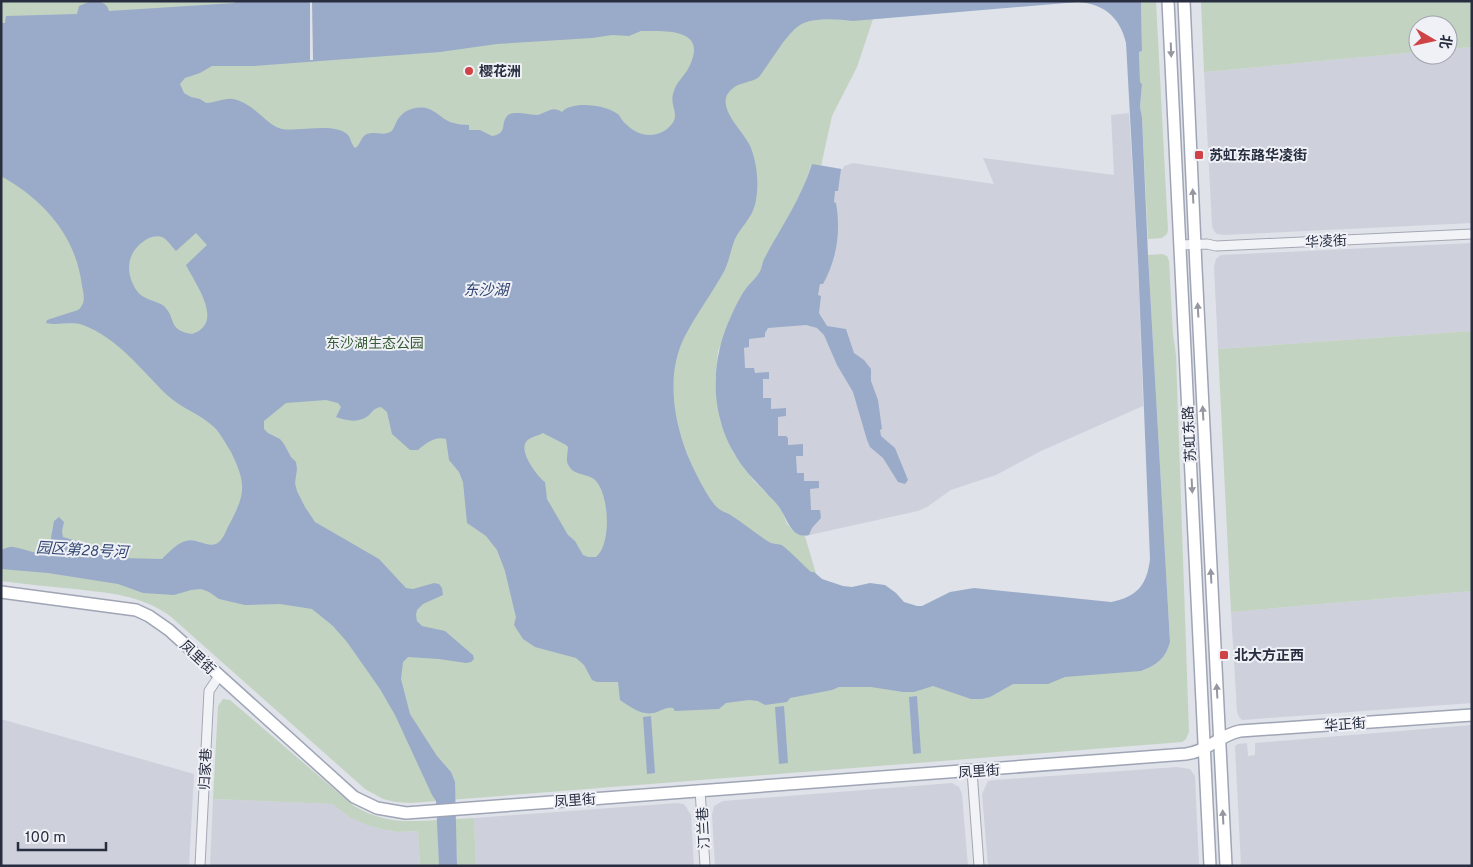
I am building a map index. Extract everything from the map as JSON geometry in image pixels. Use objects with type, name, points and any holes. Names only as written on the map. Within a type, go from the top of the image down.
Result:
[{"type":"main road","name":"苏虹东路","points":[[1168,1],[1210,866]]},
{"type":"main road","name":"苏虹东路","points":[[1184,1],[1226,866]]},
{"type":"main road","name":"凤里街","points":[[1,592],[136,610],[149,616],[169,630],[354,797],[370,806],[390,812],[436,811],[700,790],[972,772],[1186,754],[1204,749],[1220,740]]},
{"type":"main road","name":"华正街","points":[[1220,740],[1231,733],[1240,731],[1472,715]]},
{"type":"street","name":"华凌街","points":[[1180,245],[1216,246],[1472,234]]},
{"type":"street","name":"归家巷","points":[[200,866],[209,691],[219,676]]},
{"type":"street","points":[[972,772],[979,866]]},
{"type":"street","name":"汀兰巷","points":[[700,790],[705,866]]},
{"type":"shaded area","points":[[1472,47],[1472,223],[1224,235],[1217,234],[1214,231],[1212,226],[1204,72],[1408,53],[1408,65],[1458,65],[1458,48]]},
{"type":"shaded area","points":[[1129,113],[1138,261],[1143,406],[1041,451],[996,475],[951,490],[918,511],[805,536],[715,383],[812,164],[843,169],[844,166],[853,163],[994,184],[983,158],[1114,175],[1111,115]]},
{"type":"shaded area","points":[[1472,243],[1472,331],[1218,349],[1214,267],[1216,259],[1221,255]]},
{"type":"shaded area","points":[[1472,591],[1472,703],[1242,720],[1239,717],[1237,712],[1231,612]]},
{"type":"shaded area","points":[[1,719],[194,774],[189,866],[1,866]]},
{"type":"shaded area","points":[[1472,725],[1472,866],[1241,866],[1235,746],[1238,744],[1247,743],[1248,756],[1255,755],[1255,743]]},
{"type":"shaded area","points":[[1177,767],[1190,769],[1195,776],[1199,866],[988,866],[982,794],[988,781]]},
{"type":"shaded area","points":[[952,783],[959,787],[962,794],[968,866],[715,866],[712,815],[714,806],[723,801]]},
{"type":"shaded area","points":[[213,799],[332,804],[349,817],[368,825],[398,832],[418,831],[420,866],[210,866]]},
{"type":"shaded area","points":[[684,804],[691,815],[694,866],[476,866],[474,818]]},
{"type":"green space","name":"东沙湖生态公园","points":[[1,1],[858,1],[873,19],[857,67],[832,116],[821,166],[811,165],[799,198],[764,259],[760,273],[747,287],[718,351],[715,383],[720,420],[734,454],[754,481],[776,502],[787,524],[795,532],[805,536],[816,574],[822,579],[833,584],[1141,671],[1147,669],[1163,657],[1170,642],[1148,255],[1162,254],[1167,256],[1169,261],[1176,355],[1189,732],[1186,739],[1182,742],[411,803],[395,802],[383,799],[365,789],[170,616],[159,609],[148,603],[124,596],[88,590],[1,581]]},
{"type":"green space","points":[[1141,1],[1156,1],[1168,230],[1167,234],[1162,238],[1148,239],[1140,107],[1142,84],[1140,82],[1139,52],[1142,51]]},
{"type":"green space","points":[[1201,1],[1472,1],[1472,47],[1458,48],[1458,15],[1408,15],[1408,53],[1204,72]]},
{"type":"green space","points":[[1472,331],[1472,591],[1231,612],[1218,349]]},
{"type":"green space","points":[[223,699],[230,700],[354,806],[375,816],[394,820],[438,820],[439,866],[420,866],[418,831],[398,832],[367,825],[349,817],[332,804],[213,799],[218,706]]},
{"type":"green space","points":[[474,818],[476,866],[457,866],[455,819]]},
{"type":"water","name":"东沙湖","points":[[91,1],[97,1],[105,4],[109,11],[235,3],[235,1],[1141,1],[1142,51],[1139,52],[1140,82],[1142,84],[1140,107],[1170,642],[1166,652],[1156,663],[1141,671],[1065,677],[1048,684],[1013,684],[990,697],[982,699],[971,699],[933,686],[914,692],[871,687],[839,687],[790,698],[787,702],[765,705],[758,701],[749,700],[726,703],[719,709],[675,711],[673,708],[666,708],[657,712],[642,713],[620,700],[618,682],[597,682],[592,680],[584,665],[576,658],[535,647],[523,639],[514,625],[516,617],[505,571],[497,550],[486,536],[467,523],[463,482],[459,472],[449,460],[446,439],[434,439],[418,450],[410,450],[392,434],[387,412],[381,407],[360,420],[352,421],[336,417],[341,407],[338,403],[326,400],[286,403],[264,421],[264,429],[280,439],[296,462],[295,483],[297,491],[315,522],[379,559],[406,588],[413,589],[434,583],[439,584],[443,595],[423,604],[417,610],[417,621],[422,626],[445,631],[473,655],[474,659],[466,663],[408,657],[403,662],[401,679],[410,714],[437,756],[451,772],[455,782],[457,866],[439,866],[436,801],[395,715],[380,689],[347,642],[333,626],[312,609],[280,604],[245,605],[219,599],[201,589],[174,595],[143,593],[118,584],[48,573],[1,569],[1,550],[8,547],[37,553],[45,552],[49,549],[54,521],[59,517],[64,522],[63,537],[106,550],[120,558],[162,559],[179,544],[191,540],[213,545],[224,536],[241,496],[241,480],[236,463],[214,427],[203,418],[172,400],[118,346],[96,331],[73,323],[46,323],[47,320],[78,310],[81,308],[84,299],[79,268],[73,251],[55,221],[31,196],[1,176],[1,23],[5,23],[6,16],[77,14],[79,6]],"holes":[[[1078,2],[1103,9],[1120,26],[1126,43],[1138,261],[1150,559],[1149,568],[1143,583],[1128,597],[1111,602],[974,588],[950,592],[922,606],[917,606],[904,602],[885,585],[870,583],[852,587],[843,586],[822,579],[814,572],[811,572],[783,546],[769,542],[737,519],[719,509],[706,492],[693,467],[682,440],[675,410],[675,365],[685,336],[724,271],[735,239],[750,217],[755,206],[757,194],[757,174],[753,154],[748,141],[728,111],[727,96],[735,87],[759,77],[784,42],[795,29],[805,22],[833,19],[853,21]],[[641,31],[673,32],[690,39],[694,46],[693,56],[688,69],[676,85],[672,97],[675,112],[674,121],[664,131],[654,135],[639,133],[630,128],[619,115],[599,106],[574,106],[562,112],[552,109],[537,115],[509,114],[505,119],[502,131],[492,136],[480,130],[469,130],[469,125],[450,122],[432,110],[421,108],[413,109],[401,115],[390,132],[365,135],[355,148],[348,135],[342,131],[326,128],[282,129],[271,124],[254,109],[240,101],[229,99],[206,103],[184,93],[180,84],[185,78],[200,73],[212,66],[254,66],[440,52],[497,44],[612,35],[629,36]],[[196,233],[207,245],[186,265],[201,293],[207,313],[202,329],[192,334],[179,330],[164,306],[140,294],[130,278],[129,264],[134,251],[151,237],[162,237],[176,251]],[[543,433],[566,445],[568,447],[567,462],[571,469],[593,478],[600,488],[604,497],[607,519],[605,542],[596,557],[583,555],[575,541],[568,535],[547,499],[545,482],[538,475],[525,452],[524,446],[527,440]]]},
{"type":"water","points":[[812,164],[841,169],[838,191],[835,191],[834,202],[836,203],[838,224],[837,245],[832,265],[823,284],[820,284],[818,295],[821,296],[819,313],[827,326],[846,329],[854,353],[864,360],[871,369],[871,381],[878,400],[882,429],[880,430],[881,436],[895,448],[908,480],[905,484],[898,482],[883,458],[870,447],[853,392],[837,365],[824,335],[817,328],[806,325],[768,328],[765,337],[749,339],[749,347],[744,348],[745,368],[754,368],[755,373],[769,372],[769,379],[763,379],[763,398],[771,398],[771,409],[786,408],[786,416],[778,417],[778,436],[786,436],[788,438],[788,445],[803,444],[803,456],[796,456],[797,473],[804,473],[804,481],[819,481],[819,488],[810,489],[811,510],[820,510],[821,518],[812,528],[809,535],[803,536],[791,528],[777,504],[747,472],[732,450],[718,412],[716,373],[724,333],[739,300],[760,271],[764,259],[802,189]]},
{"type":"water","points":[[917,696],[921,753],[913,754],[909,697]]},
{"type":"water","points":[[784,706],[788,763],[779,764],[775,707]]},
{"type":"water","points":[[651,716],[655,773],[647,774],[643,717]]},
{"type":"pier","points":[[310,1],[312,1],[313,60],[310,60]]},
{"type":"place","name":"樱花洲","points":[[469,71]]},
{"type":"place","name":"苏虹东路华凌街","points":[[1199,155]]},
{"type":"place","name":"北大方正西","points":[[1224,655]]},
{"type":"water label","name":"园区第28号河","points":[[82,550]]}]
